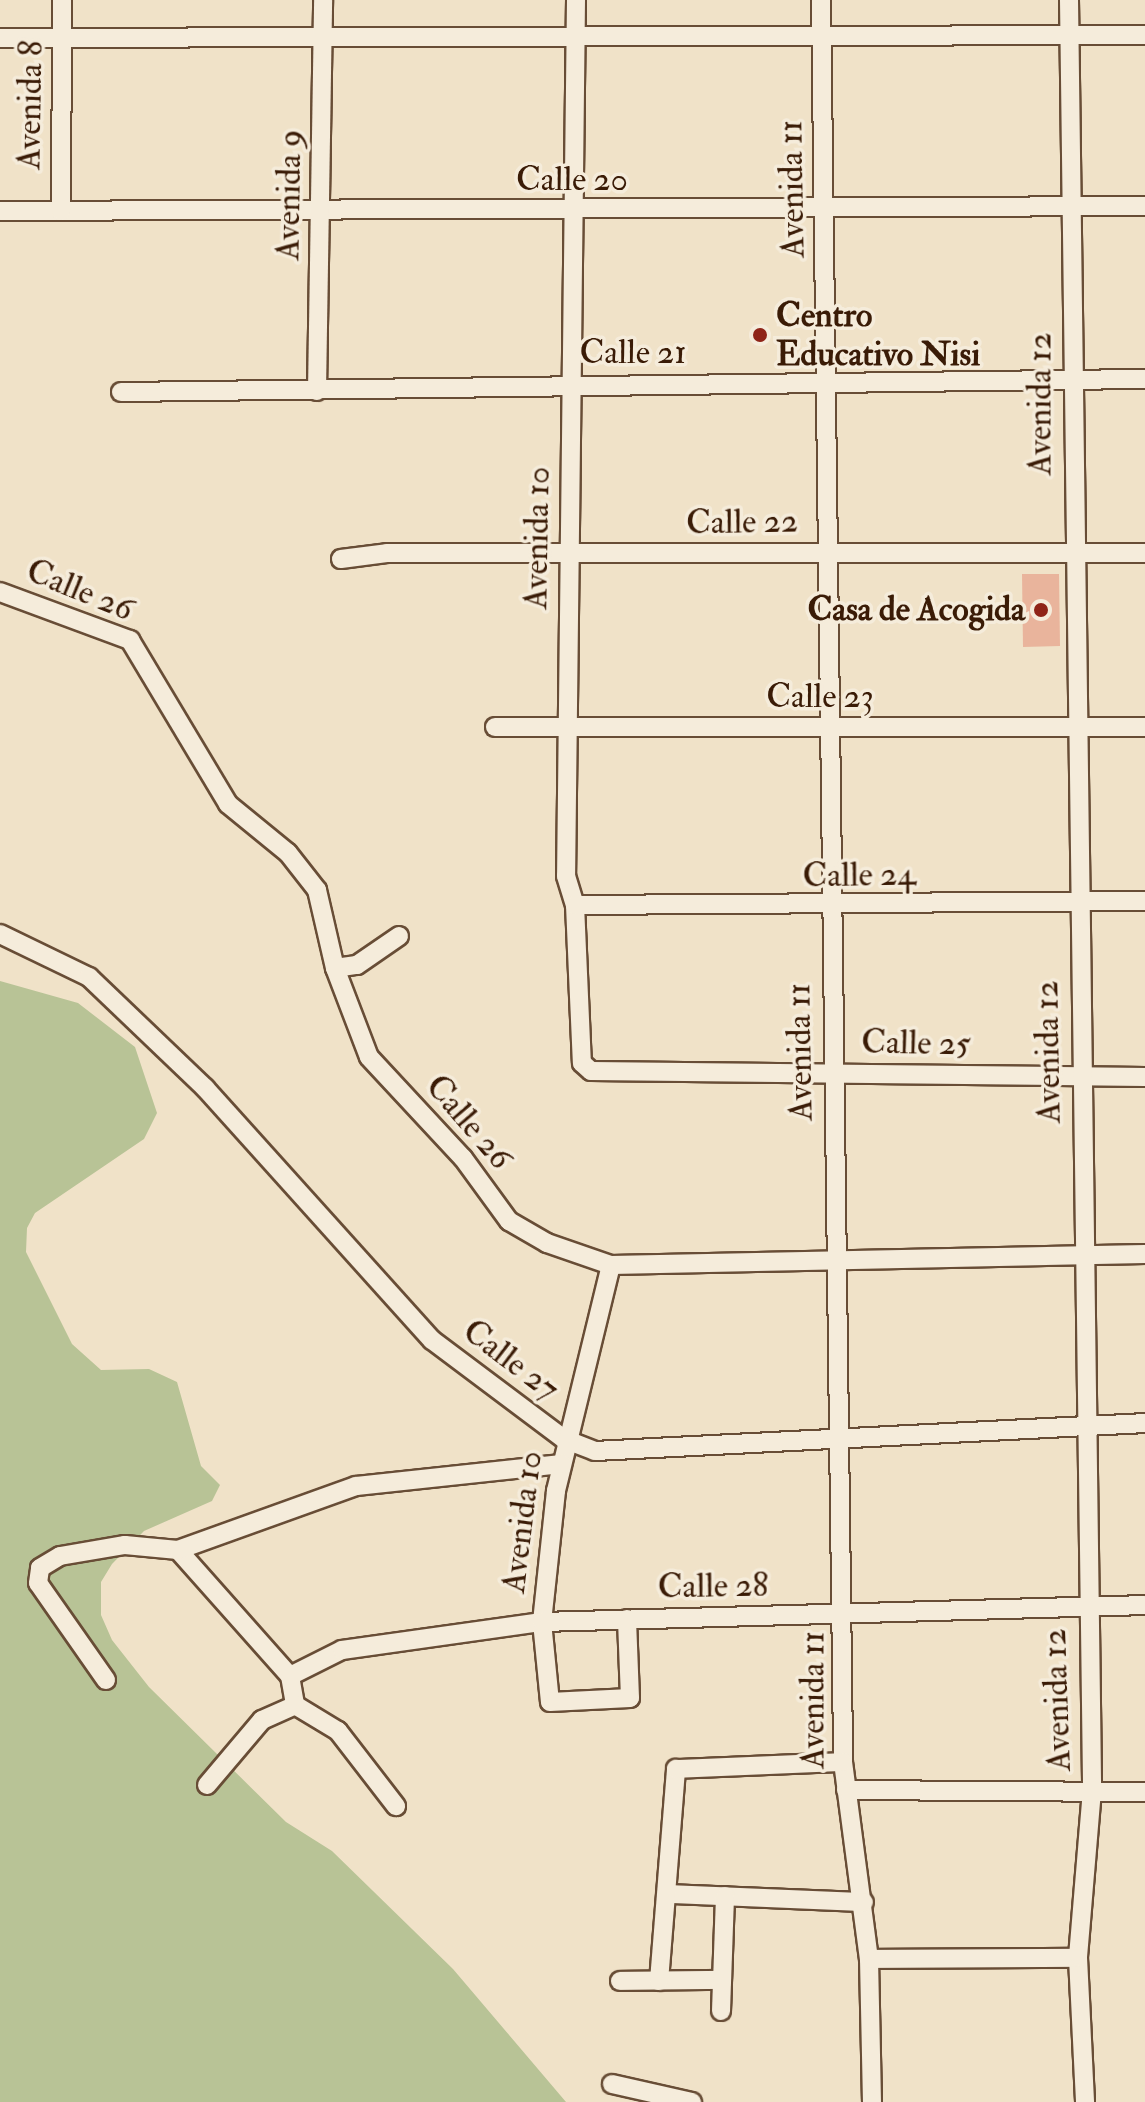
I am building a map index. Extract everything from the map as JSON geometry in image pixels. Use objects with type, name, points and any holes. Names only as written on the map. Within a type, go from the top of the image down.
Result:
[{"type":"street","name":"Avenida 8","points":[[61,211],[62,0]]},
{"type":"street","name":"Avenida 9","points":[[317,391],[323,0]]},
{"type":"street","name":"Avenida 10","points":[[576,0],[571,212],[566,876],[575,905],[579,1050],[591,1071]]},
{"type":"street","name":"Avenida 11","points":[[821,0],[828,385],[825,553],[831,729],[832,1259],[846,1616],[843,1762],[864,1902],[869,1959],[872,2102]]},
{"type":"street","name":"Avenida 12","points":[[1069,0],[1073,551],[1082,727],[1079,1078],[1085,1256],[1086,1607],[1092,1790],[1078,1958],[1085,2102]]},
{"type":"street","points":[[0,38],[1145,35]]},
{"type":"street","name":"Calle 20","points":[[0,211],[571,212],[1145,206]]},
{"type":"street","name":"Calle 21","points":[[121,392],[1145,379]]},
{"type":"street","name":"Calle 22","points":[[341,559],[387,553],[569,557],[1073,551],[1145,553]]},
{"type":"street","name":"Calle 26","points":[[0,592],[130,640],[228,804],[288,853],[317,890],[335,968],[369,1057],[463,1158],[509,1221],[611,1265],[1145,1254]]},
{"type":"street","name":"Calle 23","points":[[495,727],[566,731],[1145,727]]},
{"type":"street","name":"Calle 24","points":[[575,905],[830,908],[1145,901]]},
{"type":"street","name":"Calle 27","points":[[0,934],[89,977],[205,1088],[432,1340],[564,1439],[595,1451],[841,1441],[1084,1424],[1145,1423]]},
{"type":"street","points":[[335,968],[357,965],[399,936]]},
{"type":"street","name":"Calle 25","points":[[591,1071],[1145,1077]]},
{"type":"street","name":"Avenida 10","points":[[611,1265],[564,1439],[542,1622],[547,1696],[558,1703],[630,1698],[627,1619]]},
{"type":"street","points":[[106,1680],[47,1598],[40,1568],[92,1549],[178,1550],[285,1506],[356,1486],[562,1464]]},
{"type":"street","points":[[178,1550],[290,1676],[295,1705],[338,1731],[396,1806]]},
{"type":"street","name":"Calle 28","points":[[290,1676],[342,1650],[542,1622],[846,1616],[1145,1605]]},
{"type":"street","points":[[207,1785],[262,1720],[295,1705]]},
{"type":"street","points":[[659,1981],[670,1894],[676,1769],[843,1762]]},
{"type":"street","points":[[846,1790],[1145,1792]]},
{"type":"street","points":[[670,1894],[864,1902]]},
{"type":"street","points":[[721,2011],[725,1896]]},
{"type":"street","points":[[869,1959],[1078,1958]]},
{"type":"street","points":[[620,1981],[722,1980]]},
{"type":"street","points":[[612,2084],[692,2102]]},
{"type":"green space","points":[[0,981],[78,1003],[135,1047],[157,1113],[144,1139],[35,1213],[27,1228],[26,1252],[72,1344],[101,1370],[149,1369],[177,1382],[201,1466],[220,1485],[212,1501],[144,1531],[112,1564],[101,1582],[101,1615],[112,1640],[149,1687],[286,1822],[332,1851],[453,1969],[566,2102],[0,2102]]},
{"type":"building","name":"Casa de Acogida","points":[[1022,574],[1059,574],[1060,646],[1023,647]]},
{"type":"place","name":"Centro Educativo Nisi","points":[[760,335]]},
{"type":"place","name":"Casa de Acogida","points":[[1041,610]]}]
